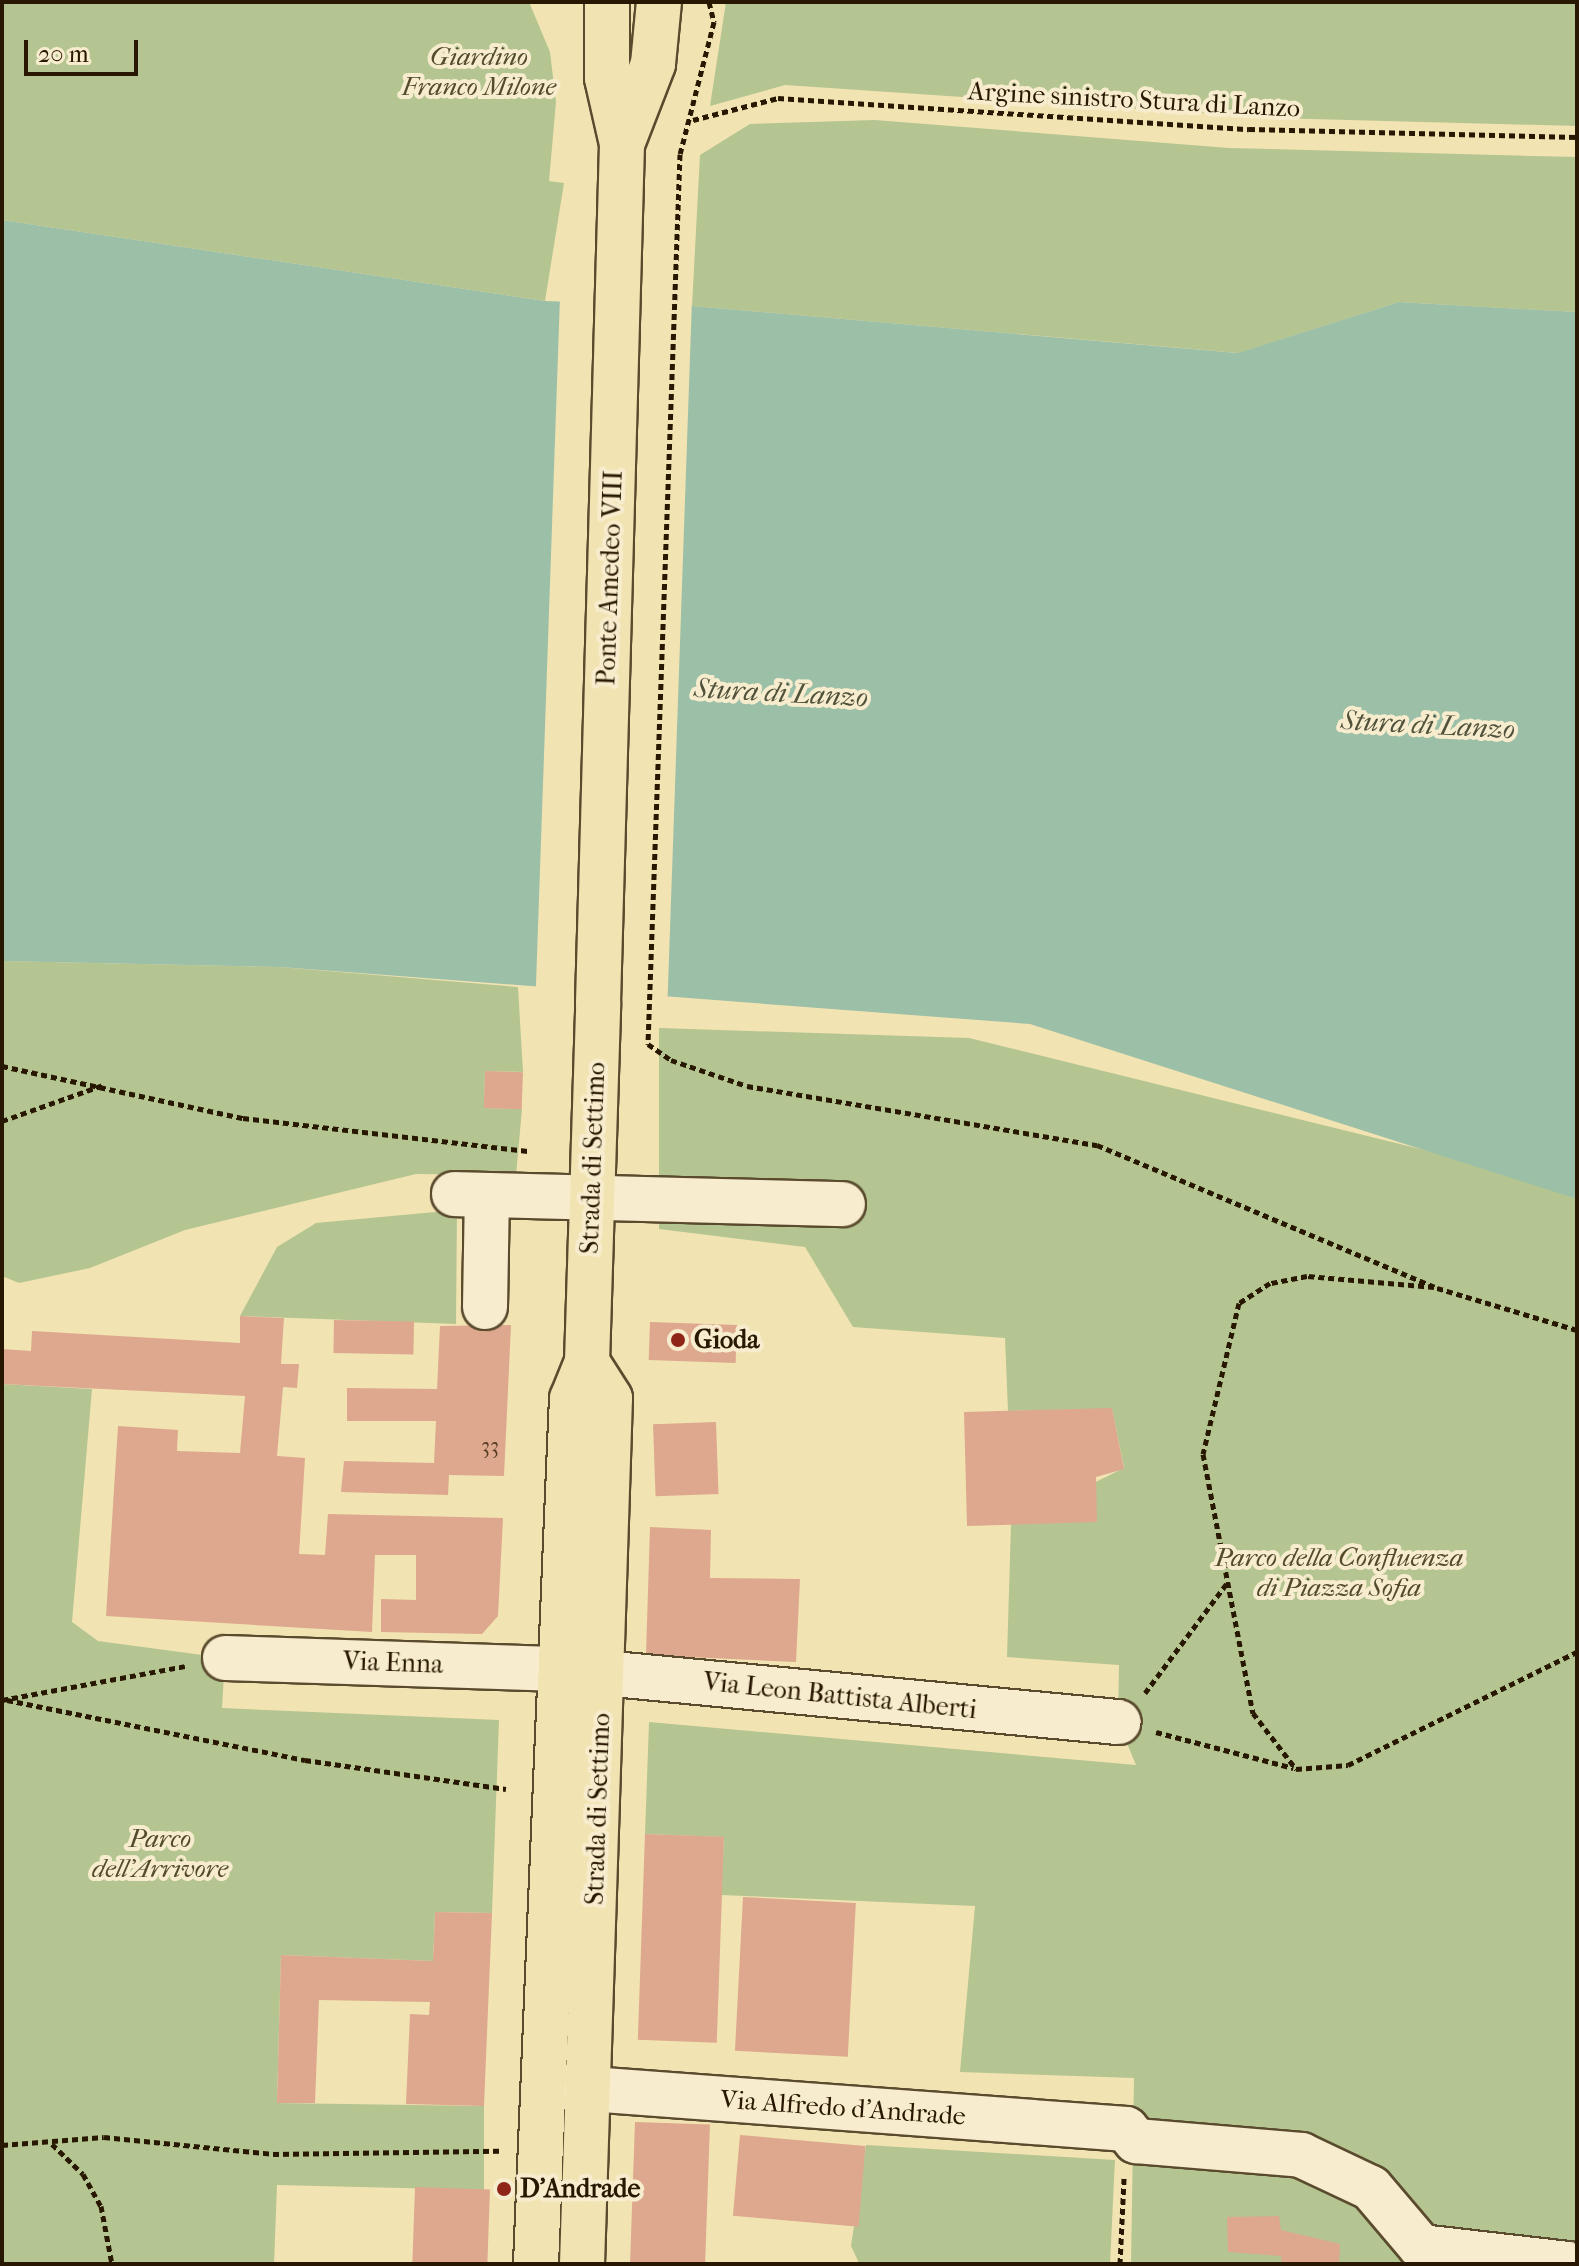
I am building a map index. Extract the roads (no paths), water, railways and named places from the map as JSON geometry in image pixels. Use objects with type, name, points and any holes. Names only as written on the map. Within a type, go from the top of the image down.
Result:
[{"type":"main road","points":[[577,2],[607,61]]},
{"type":"main road","points":[[607,2],[607,61],[622,148]]},
{"type":"main road","points":[[653,64],[659,2]]},
{"type":"main road","points":[[622,148],[653,64],[690,2]]},
{"type":"main road","name":"Ponte Amedeo VIII","points":[[598,1003],[622,148]]},
{"type":"main road","name":"Strada di Settimo","points":[[582,2264],[588,2089],[582,1671],[572,1399],[587,1362],[598,1003]]},
{"type":"main road","name":"Strada di Settimo","points":[[536,2264],[544,2085],[582,1671]]},
{"type":"street","points":[[485,1307],[471,1194],[843,1204]]},
{"type":"street","name":"Via Enna","points":[[225,1658],[582,1671]]},
{"type":"street","name":"Via Leon Battista Alberti","points":[[582,1671],[1118,1722]]},
{"type":"street","name":"Via Alfredo d'Andrade","points":[[544,2085],[1131,2135],[1301,2155],[1371,2188],[1420,2256]]},
{"type":"street","points":[[1420,2256],[1568,2264]]},
{"type":"water","name":"Stura di Lanzo","points":[[2,220],[545,301],[692,306],[1238,353],[1399,302],[1577,312],[1577,1199],[1030,1024],[280,967],[2,961]]},
{"type":"place","name":"Gioda","points":[[678,1340]]},
{"type":"place","name":"D'Andrade","points":[[504,2189]]},
{"type":"park label","name":"Giardino Franco Milone","points":[[479,72]]},
{"type":"park label","name":"Parco della Confluenza di Piazza Sofia","points":[[1339,1573]]},
{"type":"park label","name":"Parco dell'Arrivore","points":[[160,1854]]}]
